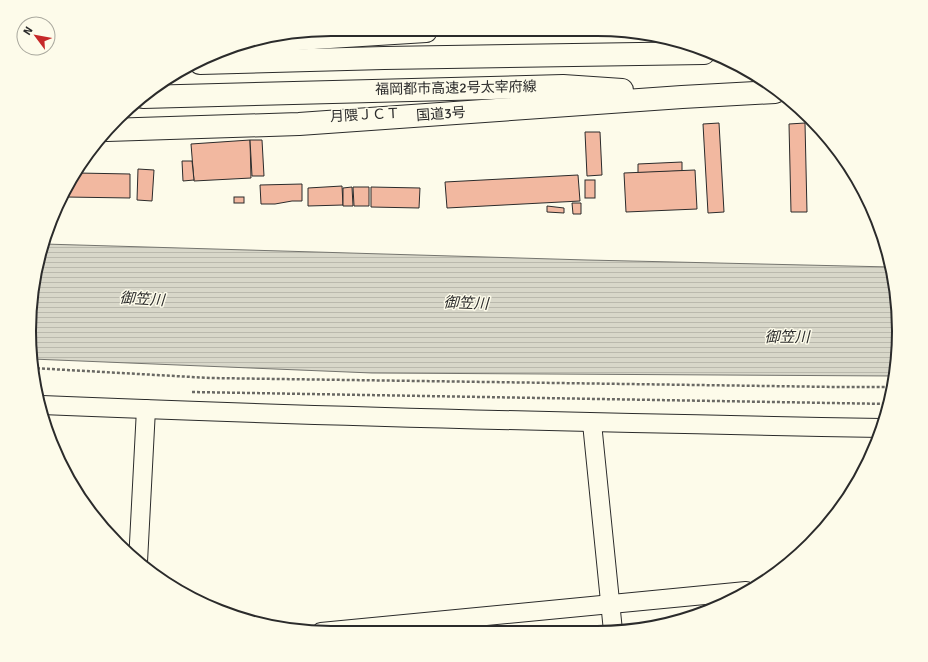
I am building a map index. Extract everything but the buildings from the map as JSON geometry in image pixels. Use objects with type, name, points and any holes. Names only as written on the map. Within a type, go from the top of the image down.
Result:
[{"type":"highway","points":[[289,39],[345,36]]},
{"type":"highway","points":[[208,63],[384,58],[695,53]]},
{"type":"highway","name":"福岡都市高速2号太宰府線","points":[[151,97],[563,86],[622,90],[761,86]]},
{"type":"highway","name":"月隈ＪＣＴ","points":[[116,129],[503,107],[564,102],[622,90]]},
{"type":"highway","name":"国道3号","points":[[116,129],[299,124],[682,97],[770,92]]},
{"type":"street","points":[[46,405],[592,423],[875,428]]},
{"type":"street","points":[[138,555],[146,409]]},
{"type":"street","points":[[592,423],[613,625]]},
{"type":"street","points":[[385,626],[733,592]]},
{"type":"path","points":[[39,368],[210,378],[886,387]]},
{"type":"path","points":[[190,392],[883,404]]},
{"type":"water","name":"御笠川","points":[[49,244],[587,260],[885,267],[886,273],[892,331],[888,376],[372,373],[38,359],[36,331],[37,312],[42,273]]}]
